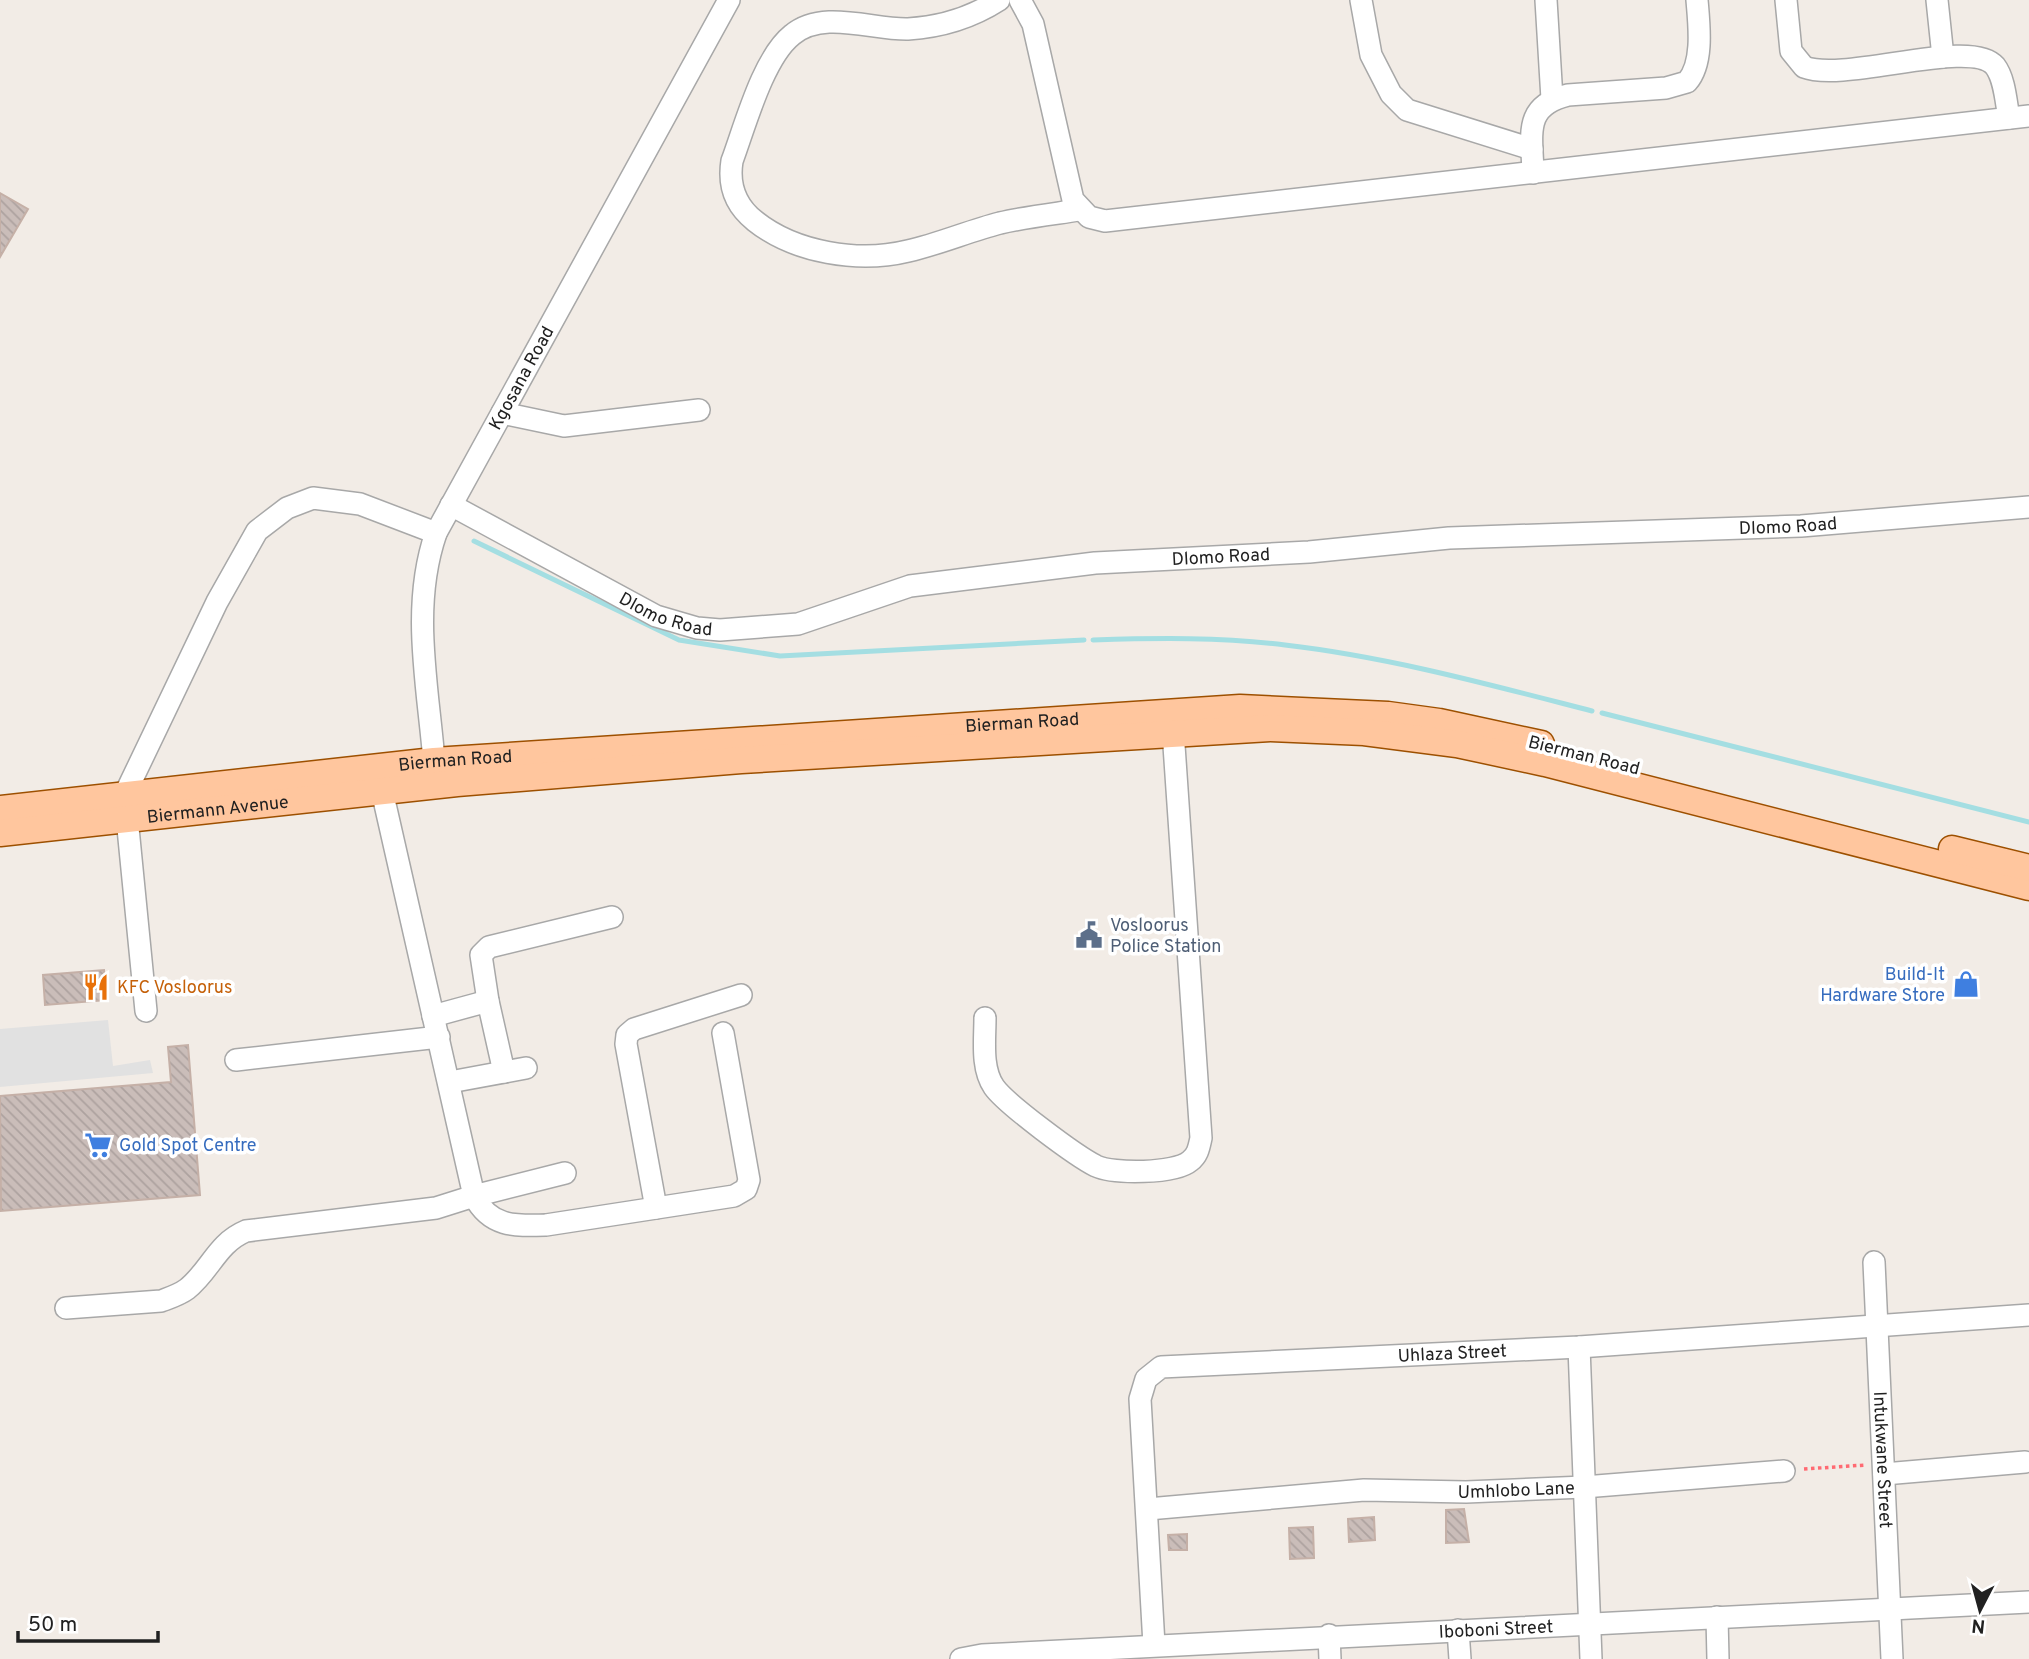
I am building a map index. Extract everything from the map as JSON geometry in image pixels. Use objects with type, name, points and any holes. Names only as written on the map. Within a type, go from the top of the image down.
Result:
[{"type":"main road","name":"Bierman Road","points":[[0,808],[126,806],[435,773],[1170,711],[1316,709],[1388,715],[1494,733],[2029,868]]},
{"type":"main road","name":"Bierman Road","points":[[435,773],[741,760],[1173,731],[1270,727],[1364,732],[1457,744],[1558,766],[2029,887]]},
{"type":"main road","name":"Biermann Avenue","points":[[0,833],[126,806],[382,791],[435,773]]},
{"type":"street","name":"Kgosana Road","points":[[435,773],[421,612],[425,567],[436,533],[729,0]]},
{"type":"street","points":[[999,0],[959,21],[934,26],[905,29],[822,23],[793,33],[772,61],[732,161],[730,173],[738,206],[779,237],[842,254],[873,255],[906,252],[1001,223],[1079,210],[1105,221],[1123,221],[2019,117],[1996,67],[1987,59],[1979,57],[1943,57],[1844,69],[1811,70],[1797,61],[1791,51],[1786,0]]},
{"type":"street","points":[[1020,0],[1033,24],[1067,186],[1079,210]]},
{"type":"street","points":[[1361,0],[1371,55],[1391,94],[1408,110],[1532,149]]},
{"type":"street","points":[[1546,0],[1552,99]]},
{"type":"street","points":[[1533,173],[1534,117],[1552,99],[1665,88],[1687,82],[1694,71],[1697,56],[1697,0]]},
{"type":"street","points":[[1937,0],[1943,57]]},
{"type":"street","points":[[502,413],[564,426],[699,410]]},
{"type":"street","points":[[146,1011],[126,806],[217,603],[257,531],[287,508],[313,498],[360,504],[436,533]]},
{"type":"street","name":"Dlomo Road","points":[[451,505],[656,615],[697,628],[720,630],[798,624],[910,586],[1095,563],[1309,552],[1462,537],[1813,525],[2029,507]]},
{"type":"street","points":[[985,1018],[986,1063],[995,1088],[1085,1160],[1097,1167],[1126,1172],[1175,1167],[1189,1163],[1198,1152],[1201,1138],[1173,731]]},
{"type":"street","points":[[382,791],[474,1196],[482,1212],[497,1220],[519,1226],[546,1225],[734,1196],[746,1189],[749,1180],[723,1033]]},
{"type":"street","points":[[504,1072],[481,967],[481,955],[489,947],[612,918]]},
{"type":"street","points":[[656,1208],[626,1044],[627,1035],[634,1029],[741,995]]},
{"type":"street","points":[[433,1016],[488,1001]]},
{"type":"street","points":[[236,1060],[439,1037]]},
{"type":"street","points":[[450,1082],[526,1068]]},
{"type":"street","points":[[65,1308],[161,1301],[174,1296],[195,1281],[223,1244],[246,1231],[436,1208],[565,1174]]},
{"type":"street","name":"Intukwane Street","points":[[1874,1262],[1892,1659]]},
{"type":"street","name":"Uhlaza Street","points":[[1154,1645],[1140,1398],[1146,1378],[1161,1367],[1579,1347],[2029,1315]]},
{"type":"street","points":[[1579,1347],[1591,1659]]},
{"type":"street","points":[[1884,1468],[2025,1462]]},
{"type":"street","name":"Umhlobo Lane","points":[[1148,1508],[1364,1490],[1466,1492],[1584,1487],[1784,1471]]},
{"type":"street","name":"Iboboni Street","points":[[961,1659],[982,1655],[1329,1635],[2029,1602]]},
{"type":"street","points":[[1717,1617],[1718,1659]]},
{"type":"street","points":[[1458,1630],[1460,1659]]},
{"type":"street","points":[[1329,1635],[1330,1659]]},
{"type":"path","points":[[1784,1471],[1884,1468]]},
{"type":"shaded area","points":[[108,1020],[113,1066],[150,1060],[153,1073],[0,1087],[0,1029]]},
{"type":"building","points":[[0,193],[28,209],[0,257]]},
{"type":"building","points":[[104,970],[106,1000],[45,1005],[43,975]]},
{"type":"building","name":"Gold Spot Centre","points":[[188,1045],[200,1195],[1,1211],[0,1096],[171,1082],[168,1047]]},
{"type":"building","points":[[1464,1509],[1469,1542],[1446,1543],[1446,1510]]},
{"type":"building","points":[[1374,1517],[1375,1540],[1349,1542],[1348,1519]]},
{"type":"building","points":[[1313,1527],[1314,1558],[1290,1559],[1289,1528]]},
{"type":"building","points":[[1187,1534],[1187,1550],[1169,1550],[1168,1535]]},
{"type":"waterway","points":[[474,541],[679,640],[780,656],[1084,640]]},
{"type":"waterway","points":[[1093,640],[1213,639],[1324,650],[1440,673],[1592,711]]},
{"type":"waterway","points":[[1602,713],[2029,822]]},
{"type":"place","name":"Vosloorus Police Station","points":[[1089,935]]},
{"type":"place","name":"Build-It Hardware Store","points":[[1966,984]]},
{"type":"place","name":"KFC Vosloorus","points":[[96,987]]},
{"type":"place","name":"Gold Spot Centre","points":[[98,1145]]}]
